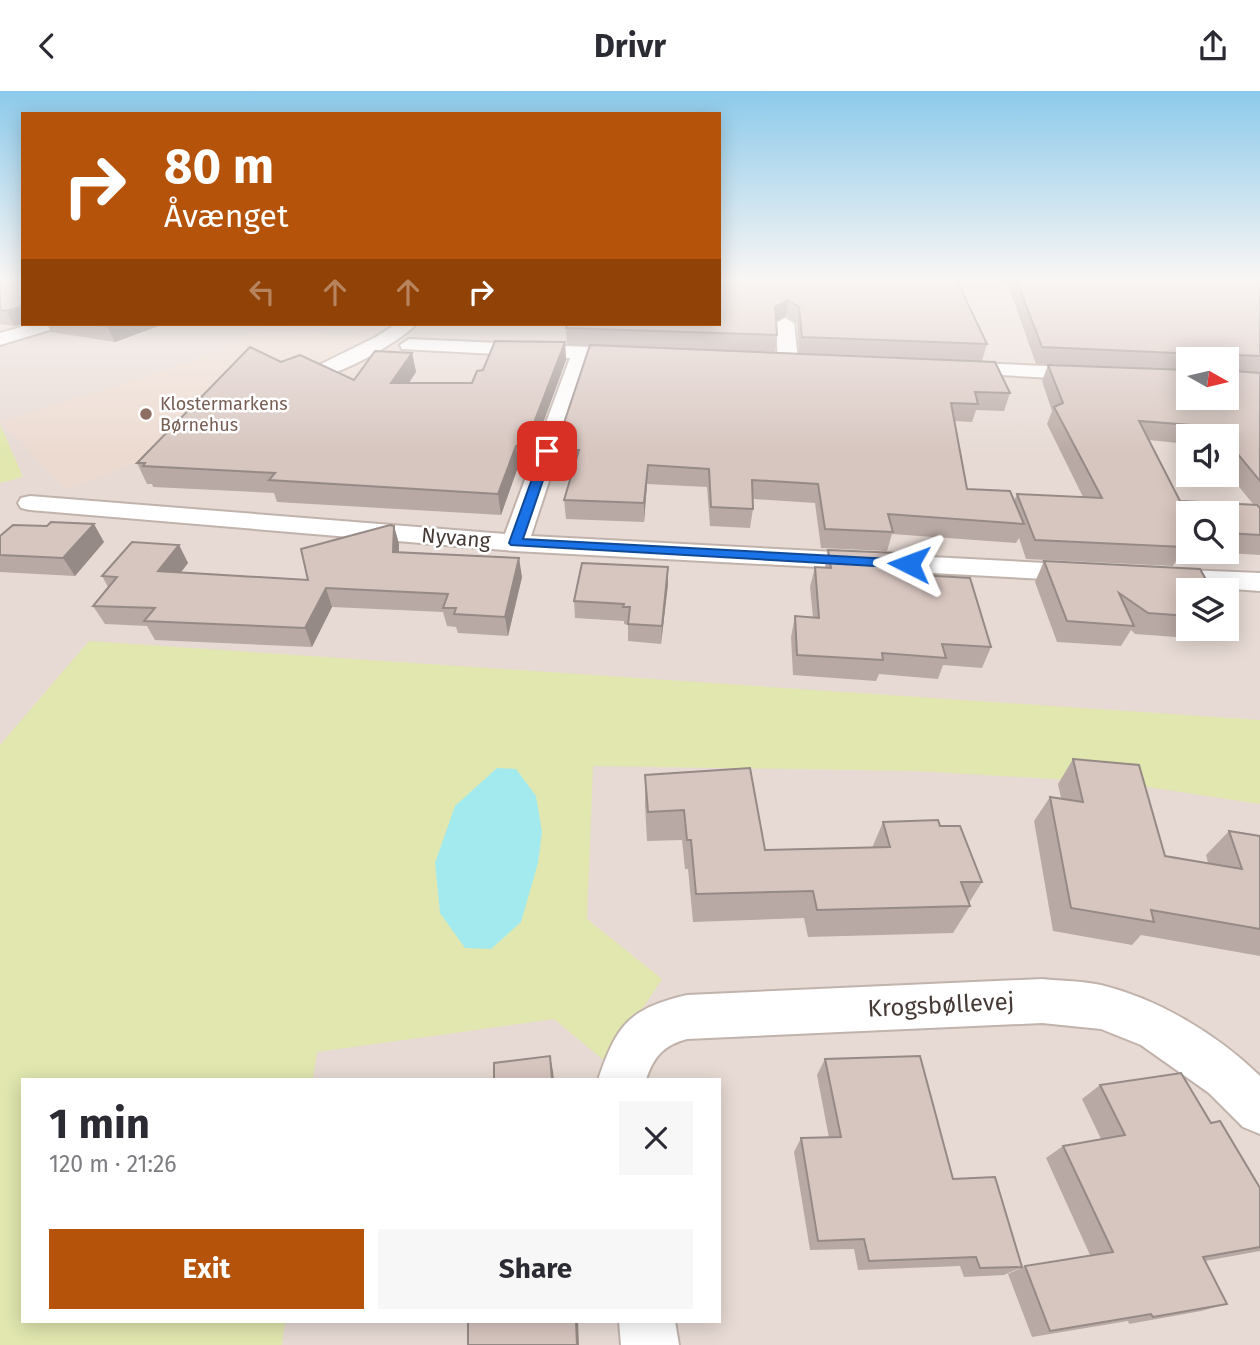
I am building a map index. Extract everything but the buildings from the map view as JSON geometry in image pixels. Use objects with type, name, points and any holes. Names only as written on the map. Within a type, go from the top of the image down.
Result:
[{"type":"street","points":[[320,372],[388,338]]},
{"type":"street","points":[[786,338],[788,361]]},
{"type":"street","points":[[409,345],[651,355]]},
{"type":"street","points":[[515,543],[582,352]]},
{"type":"street","points":[[937,368],[1113,375]]},
{"type":"street","name":"Nyvang","points":[[30,503],[515,543],[1260,582]]},
{"type":"street","name":"Krogsbøllevej","points":[[623,1078],[628,1060],[641,1036],[662,1023],[687,1017],[1042,1001],[1101,1007],[1156,1028],[1226,1076],[1260,1110]]},
{"type":"street","points":[[647,1323],[650,1345]]},
{"type":"shaded area","points":[[0,338],[1260,338],[1260,1345],[0,1345]]},
{"type":"shaded area","name":"Klostermarkens Børnehus","points":[[242,338],[350,338],[401,346],[343,378],[191,442],[68,489],[1,422],[201,359]]},
{"type":"green space","points":[[0,424],[23,477],[0,483]]},
{"type":"green space","points":[[89,641],[1260,720],[1260,804],[1121,783],[916,771],[593,766],[587,919],[662,979],[607,1063],[554,1019],[317,1052],[313,1078],[21,1078],[21,1323],[285,1323],[282,1345],[0,1345],[0,745]]},
{"type":"water","points":[[497,768],[516,769],[536,796],[542,832],[538,863],[521,922],[491,949],[465,948],[440,913],[435,863],[455,806]]},
{"type":"place","name":"Klostermarkens Børnehus","points":[[146,414]]},
{"type":"route","points":[[547,451],[515,543],[909,564]]}]
